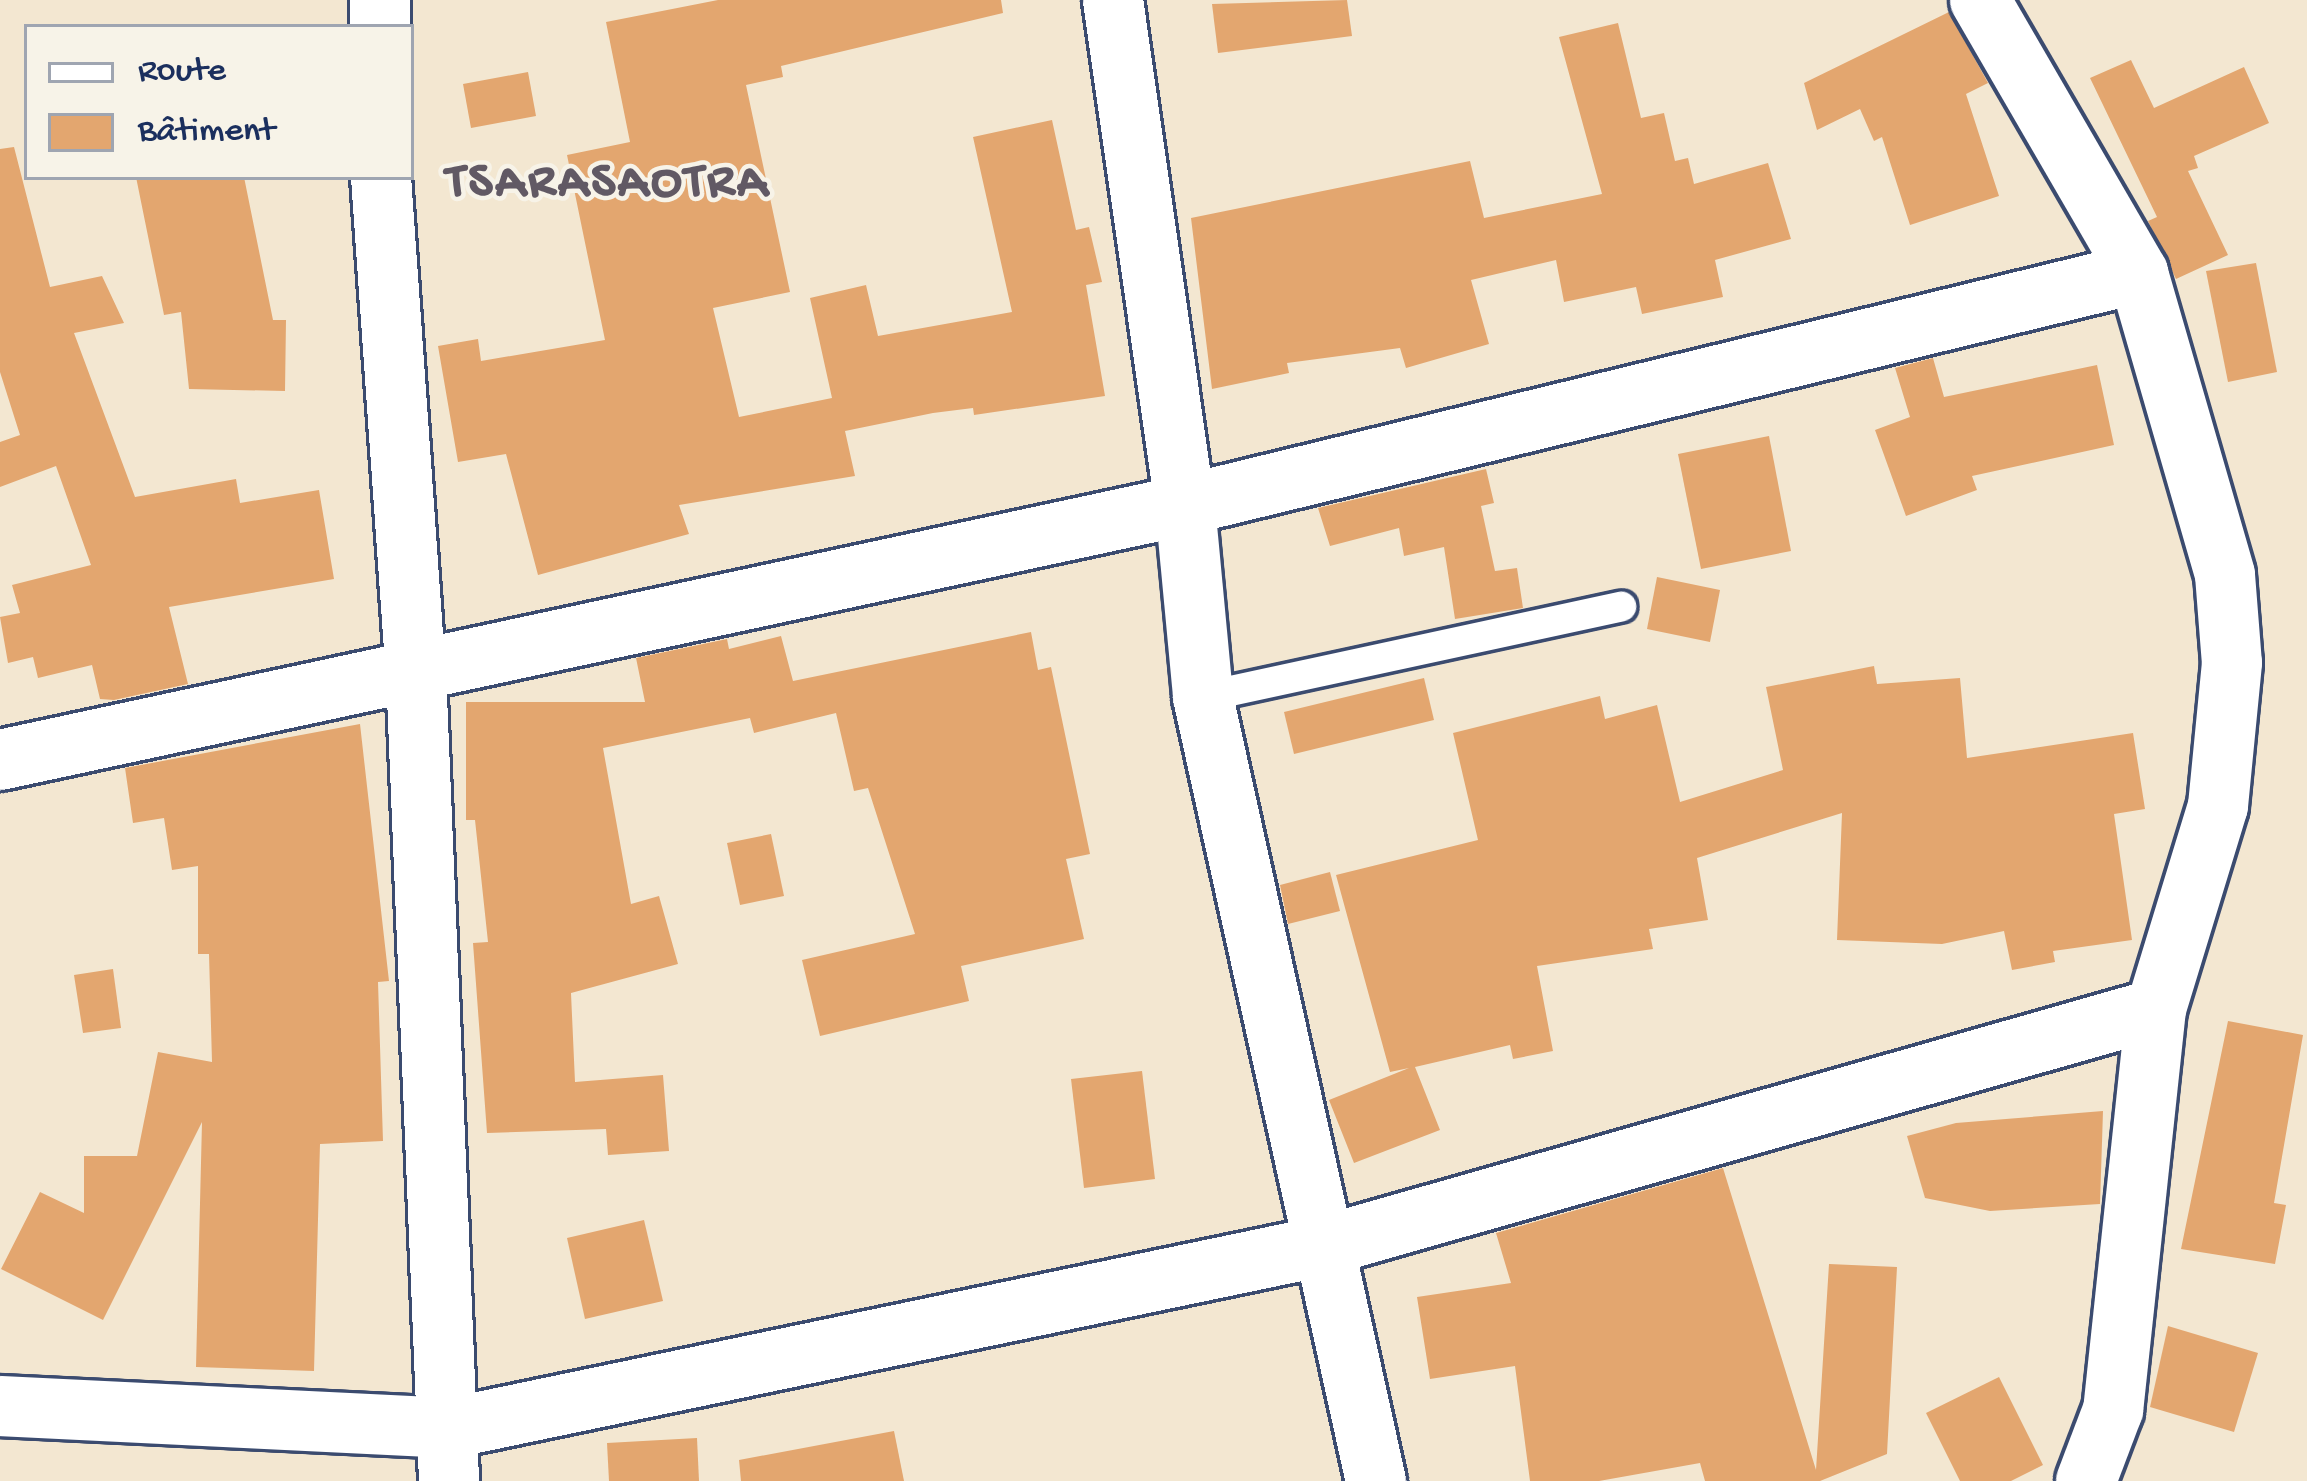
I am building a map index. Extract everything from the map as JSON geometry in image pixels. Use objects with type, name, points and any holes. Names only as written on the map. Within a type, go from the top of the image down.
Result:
[{"type":"street","points":[[1113,0],[1185,505],[1203,697],[1376,1481]]},
{"type":"street","points":[[1980,0],[2138,273],[2224,574],[2233,664],[2218,806],[2156,1010],[2114,1410],[2086,1481]]},
{"type":"street","points":[[381,180],[416,672],[450,1455]]},
{"type":"street","points":[[0,760],[1185,505],[2138,273]]},
{"type":"street","points":[[0,1406],[450,1455],[1323,1246],[2156,1010]]},
{"type":"lane","points":[[1203,697],[1622,607]]},
{"type":"building","points":[[718,0],[1001,0],[1003,13],[781,66],[783,77],[746,85],[790,292],[713,308],[739,417],[832,398],[810,298],[866,285],[878,336],[1012,312],[973,137],[1052,120],[1076,230],[1089,227],[1102,282],[1086,285],[1105,396],[974,415],[973,408],[933,413],[845,431],[855,476],[679,505],[689,534],[538,575],[506,454],[458,462],[438,346],[478,339],[481,361],[605,340],[567,155],[630,142],[606,22]]},
{"type":"building","points":[[1347,0],[1352,36],[1218,53],[1212,4]]},
{"type":"building","points":[[1949,12],[1988,83],[1966,94],[1999,196],[1910,225],[1882,137],[1874,141],[1860,109],[1817,130],[1804,83]]},
{"type":"building","points":[[1618,23],[1641,118],[1664,113],[1675,161],[1688,158],[1694,184],[1768,163],[1791,239],[1715,260],[1723,297],[1642,314],[1636,287],[1564,302],[1556,260],[1471,280],[1489,344],[1406,368],[1400,348],[1287,363],[1289,373],[1212,389],[1191,218],[1470,161],[1484,218],[1602,194],[1559,37]]},
{"type":"building","points":[[2131,60],[2154,108],[2244,67],[2269,123],[2194,156],[2198,168],[2188,171],[2228,255],[2176,279],[2148,221],[2157,217],[2090,78]]},
{"type":"building","points":[[528,72],[536,116],[471,128],[463,84]]},
{"type":"building","points":[[14,147],[50,287],[102,276],[124,323],[74,333],[135,497],[236,479],[240,503],[319,490],[334,579],[169,607],[188,684],[100,699],[92,665],[38,678],[33,657],[8,663],[0,617],[20,613],[12,585],[91,565],[56,466],[0,487],[0,442],[20,435],[0,372],[0,149]]},
{"type":"building","points":[[137,180],[245,180],[273,320],[286,320],[285,391],[189,389],[181,312],[164,315]]},
{"type":"building","points":[[2256,263],[2277,372],[2228,382],[2206,271]]},
{"type":"building","points":[[1933,358],[1944,397],[2097,365],[2114,445],[1972,476],[1977,490],[1906,516],[1875,430],[1910,417],[1895,368]]},
{"type":"building","points":[[1769,436],[1791,551],[1701,569],[1678,454]]},
{"type":"building","points":[[1486,469],[1494,503],[1481,506],[1495,571],[1517,568],[1523,608],[1455,619],[1444,547],[1404,556],[1399,528],[1330,546],[1318,508]]},
{"type":"building","points":[[1657,577],[1720,590],[1710,642],[1647,629]]},
{"type":"building","points":[[1031,632],[1038,670],[1051,667],[1090,854],[1066,859],[1084,939],[961,966],[969,1001],[820,1036],[802,960],[915,934],[868,788],[854,791],[836,713],[754,733],[750,718],[603,748],[631,904],[659,896],[678,964],[571,993],[575,1082],[663,1075],[669,1151],[608,1155],[606,1129],[487,1133],[473,943],[488,942],[475,820],[466,820],[466,702],[645,702],[636,658],[727,639],[729,649],[781,636],[793,681]]},
{"type":"building","points":[[1874,666],[1877,684],[1960,678],[1967,758],[2133,733],[2145,809],[2114,814],[2132,940],[2053,951],[2055,962],[2012,970],[2004,931],[1942,944],[1837,940],[1842,813],[1697,858],[1708,920],[1649,929],[1653,949],[1537,966],[1553,1051],[1513,1059],[1510,1045],[1415,1067],[1440,1130],[1354,1163],[1329,1100],[1409,1068],[1390,1072],[1336,875],[1478,840],[1453,733],[1600,696],[1605,719],[1657,705],[1680,802],[1783,770],[1766,687]]},
{"type":"building","points":[[1424,678],[1434,720],[1294,754],[1284,712]]},
{"type":"building","points":[[360,724],[389,981],[378,982],[383,1141],[320,1144],[314,1371],[196,1367],[202,1122],[103,1320],[1,1269],[40,1192],[84,1213],[84,1156],[137,1156],[158,1052],[212,1062],[209,954],[198,954],[198,866],[172,870],[164,818],[133,823],[125,768]]},
{"type":"building","points":[[771,834],[784,896],[740,905],[727,843]]},
{"type":"building","points":[[1330,872],[1340,911],[1288,924],[1280,885]]},
{"type":"building","points":[[113,969],[121,1028],[83,1033],[74,975]]},
{"type":"building","points":[[2228,1021],[2303,1035],[2274,1203],[2286,1205],[2275,1264],[2181,1249]]},
{"type":"building","points":[[1142,1071],[1155,1179],[1084,1188],[1071,1079]]},
{"type":"building","points":[[2103,1111],[2100,1204],[1990,1211],[1925,1198],[1907,1136],[1956,1123]]},
{"type":"building","points":[[1723,1168],[1816,1470],[1829,1264],[1897,1267],[1887,1454],[1820,1481],[1705,1481],[1700,1463],[1599,1481],[1530,1481],[1515,1366],[1430,1379],[1417,1297],[1511,1283],[1496,1233]]},
{"type":"building","points":[[644,1220],[663,1301],[585,1319],[567,1238]]},
{"type":"building","points":[[2168,1326],[2258,1353],[2234,1432],[2150,1407]]},
{"type":"building","points":[[1999,1377],[2043,1465],[2011,1481],[1960,1481],[1926,1413]]},
{"type":"building","points":[[894,1431],[904,1481],[741,1481],[739,1460]]},
{"type":"building","points":[[697,1438],[699,1481],[609,1481],[607,1443]]},
{"type":"district","name":"TSARASAOTRA","points":[[608,185]]}]
